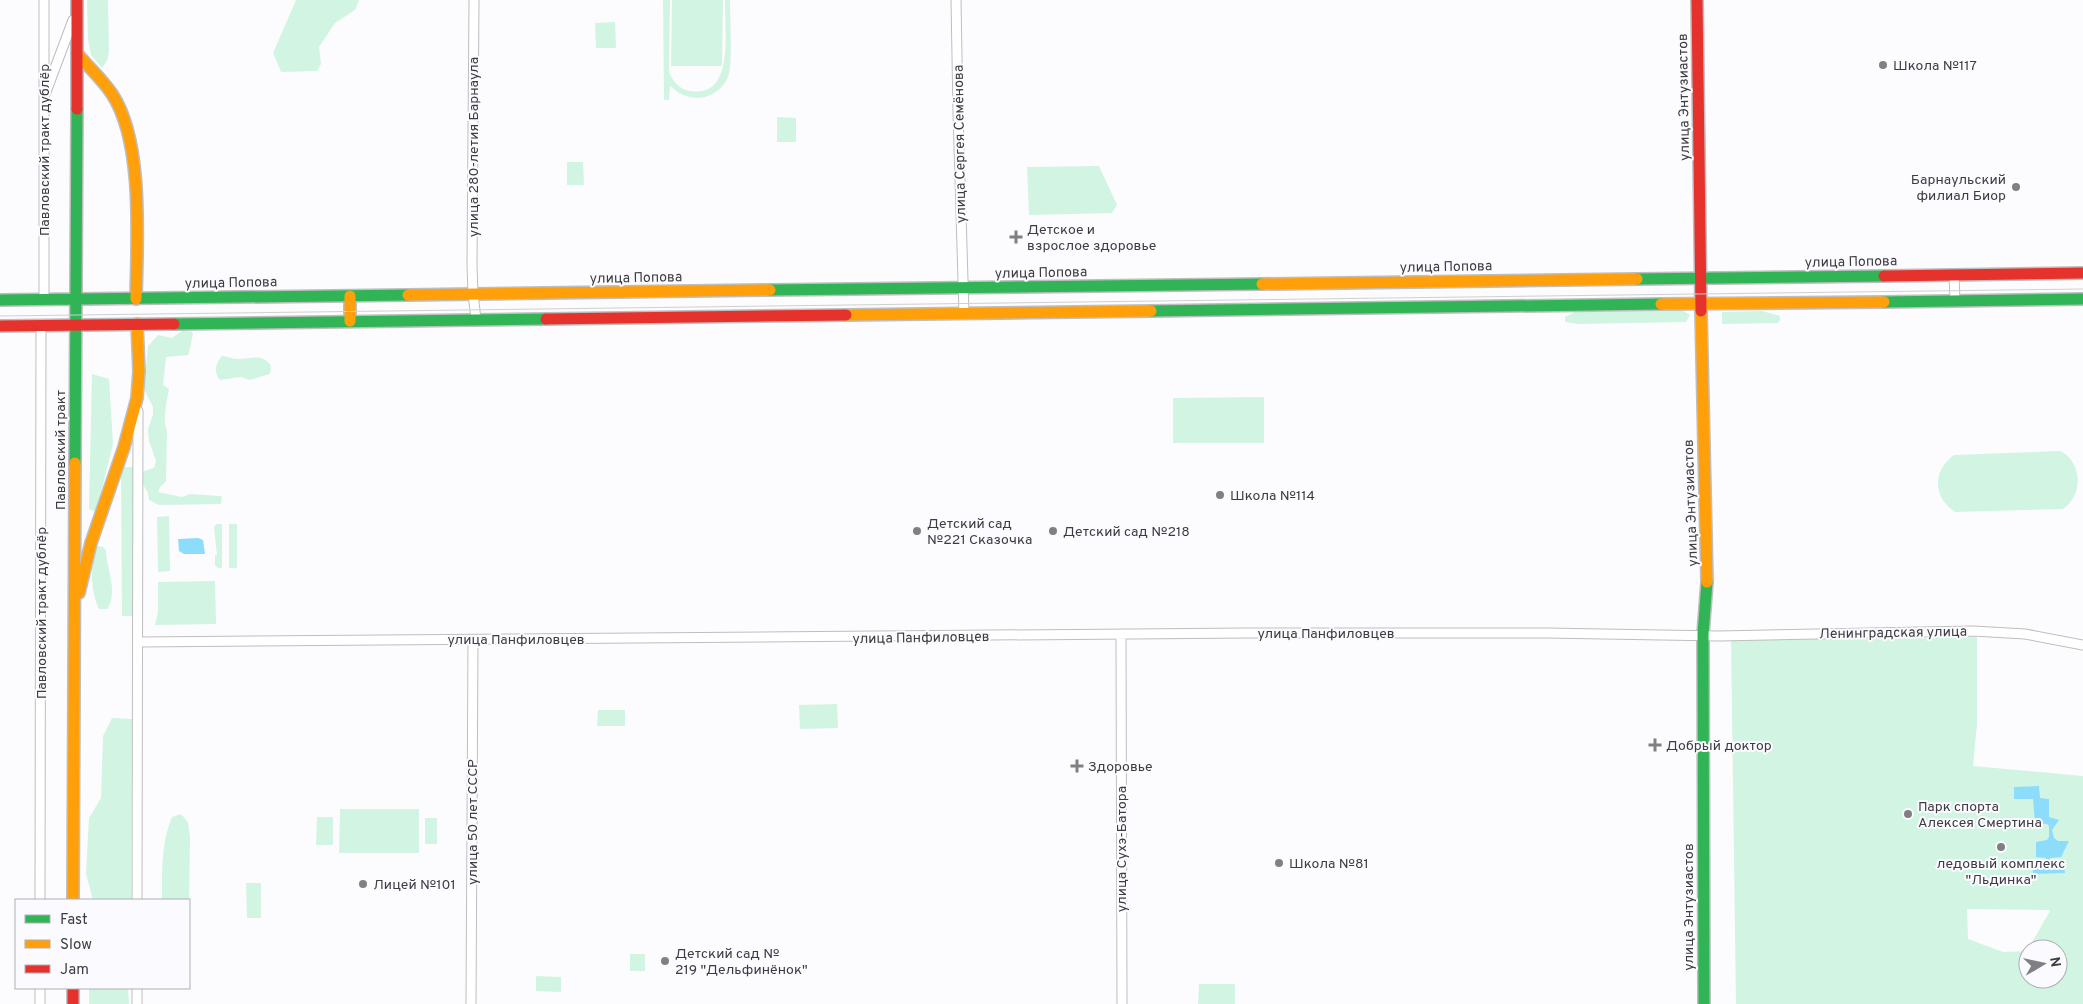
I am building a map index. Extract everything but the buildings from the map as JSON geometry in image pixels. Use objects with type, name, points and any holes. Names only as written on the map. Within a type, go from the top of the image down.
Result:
[{"type":"main road","name":"улица Энтузиастов","points":[[1697,0],[1702,382],[1707,584],[1703,634],[1704,1004]]},
{"type":"main road","name":"Павловский тракт","points":[[73,899],[77,5]]},
{"type":"main road","points":[[77,53],[112,95],[122,116],[131,153],[136,199],[136,299]]},
{"type":"main road","name":"улица Попова","points":[[0,300],[2083,273]]},
{"type":"main road","points":[[350,296],[350,321]]},
{"type":"main road","points":[[0,326],[2083,299]]},
{"type":"main road","points":[[75,620],[90,542],[138,395],[137,324]]},
{"type":"main road","points":[[73,989],[73,1004]]},
{"type":"street","name":"Павловский тракт дублёр","points":[[44,0],[44,300]]},
{"type":"street","name":"улица 280-летия Барнаула","points":[[474,0],[473,294],[476,319]]},
{"type":"street","name":"улица Сергея Семёнова","points":[[956,0],[964,314]]},
{"type":"street","points":[[43,99],[77,5]]},
{"type":"street","points":[[1954,275],[1955,301]]},
{"type":"street","name":"Павловский тракт дублёр","points":[[40,899],[41,326]]},
{"type":"street","points":[[137,899],[138,395]]},
{"type":"street","name":"Ленинградская улица","points":[[1703,634],[1719,636],[1988,631],[2025,634],[2083,645]]},
{"type":"street","name":"улица Панфиловцев","points":[[139,642],[1121,634],[1703,634]]},
{"type":"street","name":"улица Сухэ-Батора","points":[[1121,634],[1122,1004]]},
{"type":"street","name":"улица 50 лет СССР","points":[[471,1004],[473,640]]},
{"type":"street","points":[[40,989],[40,1004]]},
{"type":"street","points":[[136,1004],[137,989]]},
{"type":"green space","points":[[87,0],[108,0],[109,53],[107,61],[102,68],[91,55],[88,39]]},
{"type":"green space","points":[[296,0],[359,0],[355,10],[335,23],[319,47],[321,64],[317,71],[281,72],[273,53]]},
{"type":"green space","points":[[663,0],[670,0],[669,71],[676,84],[690,91],[705,90],[715,84],[721,73],[726,43],[725,0],[730,0],[730,71],[724,84],[712,94],[700,98],[690,97],[670,86],[669,100],[664,100]]},
{"type":"green space","points":[[672,0],[723,0],[722,66],[671,66]]},
{"type":"green space","points":[[615,22],[616,48],[596,48],[595,23]]},
{"type":"green space","points":[[777,117],[796,118],[796,142],[777,142]]},
{"type":"green space","points":[[567,162],[583,162],[584,185],[567,185]]},
{"type":"green space","points":[[1099,166],[1117,205],[1112,213],[1029,215],[1027,167]]},
{"type":"green space","points":[[1682,310],[1690,315],[1686,322],[1578,324],[1565,322],[1565,317],[1575,312]]},
{"type":"green space","points":[[1762,311],[1780,316],[1780,320],[1778,323],[1722,324],[1722,312]]},
{"type":"green space","points":[[182,331],[191,331],[193,334],[188,355],[166,357],[163,385],[169,389],[165,417],[167,430],[166,481],[158,492],[182,497],[190,494],[220,496],[222,497],[221,504],[159,505],[149,500],[148,493],[141,481],[144,471],[154,468],[156,461],[149,441],[148,429],[153,415],[153,407],[144,389],[148,346],[158,335],[172,338]]},
{"type":"green space","points":[[222,356],[236,359],[264,359],[271,366],[270,374],[250,380],[241,377],[220,380],[216,368]]},
{"type":"green space","points":[[92,374],[109,379],[113,444],[96,512],[89,509]]},
{"type":"green space","points":[[1264,397],[1264,443],[1173,443],[1173,398]]},
{"type":"green space","points":[[2061,451],[2073,464],[2077,471],[2078,480],[2074,496],[2063,509],[1955,512],[1942,499],[1939,492],[1939,476],[1947,461],[1954,455]]},
{"type":"green space","points":[[121,467],[133,467],[133,616],[122,616]]},
{"type":"green space","points":[[169,516],[170,571],[158,572],[157,517]]},
{"type":"green space","points":[[217,524],[222,524],[222,568],[218,568],[215,565],[215,555],[217,555],[214,527]]},
{"type":"green space","points":[[229,524],[237,524],[237,568],[229,568]]},
{"type":"green space","points":[[98,546],[106,550],[111,580],[112,595],[107,609],[99,609],[93,587],[94,548]]},
{"type":"green space","points":[[215,581],[216,624],[155,625],[158,612],[158,582]]},
{"type":"green space","name":"Парк спорта Алексея Смертина","points":[[1977,637],[1977,724],[1973,766],[2083,776],[2083,1004],[1736,1004],[1731,640]]},
{"type":"green space","points":[[837,704],[838,728],[800,729],[799,705]]},
{"type":"green space","points":[[598,710],[625,710],[625,726],[597,726]]},
{"type":"green space","points":[[112,718],[132,719],[131,899],[93,899],[86,874],[89,818],[101,798],[103,736]]},
{"type":"green space","points":[[340,809],[419,809],[419,853],[339,853]]},
{"type":"green space","points":[[181,814],[188,822],[190,837],[189,899],[162,899],[163,858],[168,827],[172,817]]},
{"type":"green space","points":[[317,817],[333,817],[333,845],[316,845]]},
{"type":"green space","points":[[425,818],[437,818],[437,844],[425,844]]},
{"type":"green space","points":[[246,883],[261,883],[261,918],[247,918]]},
{"type":"green space","points":[[630,954],[645,954],[645,971],[630,971]]},
{"type":"green space","points":[[536,976],[561,977],[561,992],[536,991]]},
{"type":"green space","points":[[1199,984],[1235,984],[1235,1004],[1198,1004]]},
{"type":"green space","points":[[89,989],[128,989],[129,1004],[89,1004]]},
{"type":"water","points":[[198,538],[203,540],[205,554],[184,554],[179,551],[178,539]]},
{"type":"water","points":[[2039,786],[2040,798],[2049,799],[2049,817],[2059,820],[2052,830],[2054,838],[2058,841],[2069,841],[2061,857],[2050,858],[2051,861],[2064,860],[2065,873],[2033,874],[2032,861],[2047,861],[2046,858],[2036,857],[2036,842],[2047,840],[2049,837],[2049,826],[2047,824],[2035,823],[2033,799],[2014,799],[2014,787]]},
{"type":"tram line","points":[[0,316],[2083,289]]},
{"type":"traffic: fast","points":[[75,463],[77,109]]},
{"type":"traffic: fast","points":[[1637,279],[1884,276]]},
{"type":"traffic: fast","points":[[770,290],[1262,284]]},
{"type":"traffic: fast","points":[[0,300],[408,295]]},
{"type":"traffic: fast","points":[[1884,302],[2083,299]]},
{"type":"traffic: fast","points":[[1151,311],[1661,304]]},
{"type":"traffic: fast","points":[[174,324],[546,319]]},
{"type":"traffic: fast","points":[[1704,1004],[1703,634],[1707,582]]},
{"type":"traffic: slow","points":[[77,53],[112,94],[122,114],[129,138],[134,165],[136,193],[136,299]]},
{"type":"traffic: slow","points":[[1262,284],[1637,279]]},
{"type":"traffic: slow","points":[[408,295],[770,290]]},
{"type":"traffic: slow","points":[[350,296],[350,321]]},
{"type":"traffic: slow","points":[[1661,304],[1884,302]]},
{"type":"traffic: slow","points":[[846,315],[1151,311]]},
{"type":"traffic: slow","points":[[1701,311],[1707,582]]},
{"type":"traffic: slow","points":[[79,593],[91,543],[124,447],[137,398],[139,371],[137,324]]},
{"type":"traffic: slow","points":[[73,899],[75,463]]},
{"type":"traffic: jam","points":[[77,0],[77,109]]},
{"type":"traffic: jam","points":[[1697,0],[1701,311]]},
{"type":"traffic: jam","points":[[1884,276],[2083,273]]},
{"type":"traffic: jam","points":[[546,319],[846,315]]},
{"type":"traffic: jam","points":[[0,326],[174,324]]},
{"type":"traffic: jam","points":[[73,989],[73,1004]]},
{"type":"place","name":"Школа №117","points":[[1883,65]]},
{"type":"place","name":"Барнаульский филиал Биор","points":[[2016,187]]},
{"type":"place","name":"Детское и взрослое здоровье","points":[[1016,237]]},
{"type":"place","name":"Школа №114","points":[[1220,495]]},
{"type":"place","name":"Детский сад №221 Сказочка","points":[[917,531]]},
{"type":"place","name":"Детский сад №218","points":[[1053,531]]},
{"type":"place","name":"Добрый доктор","points":[[1655,745]]},
{"type":"place","name":"Здоровье","points":[[1077,766]]},
{"type":"place","name":"Парк спорта Алексея Смертина","points":[[1908,814]]},
{"type":"place","name":"ледовый комплекс \"Льдинка\"","points":[[2001,847]]},
{"type":"place","name":"Школа №81","points":[[1279,863]]},
{"type":"place","name":"Лицей №101","points":[[363,884]]},
{"type":"place","name":"Детский сад № 219 \"Дельфинёнок\"","points":[[665,961]]}]
